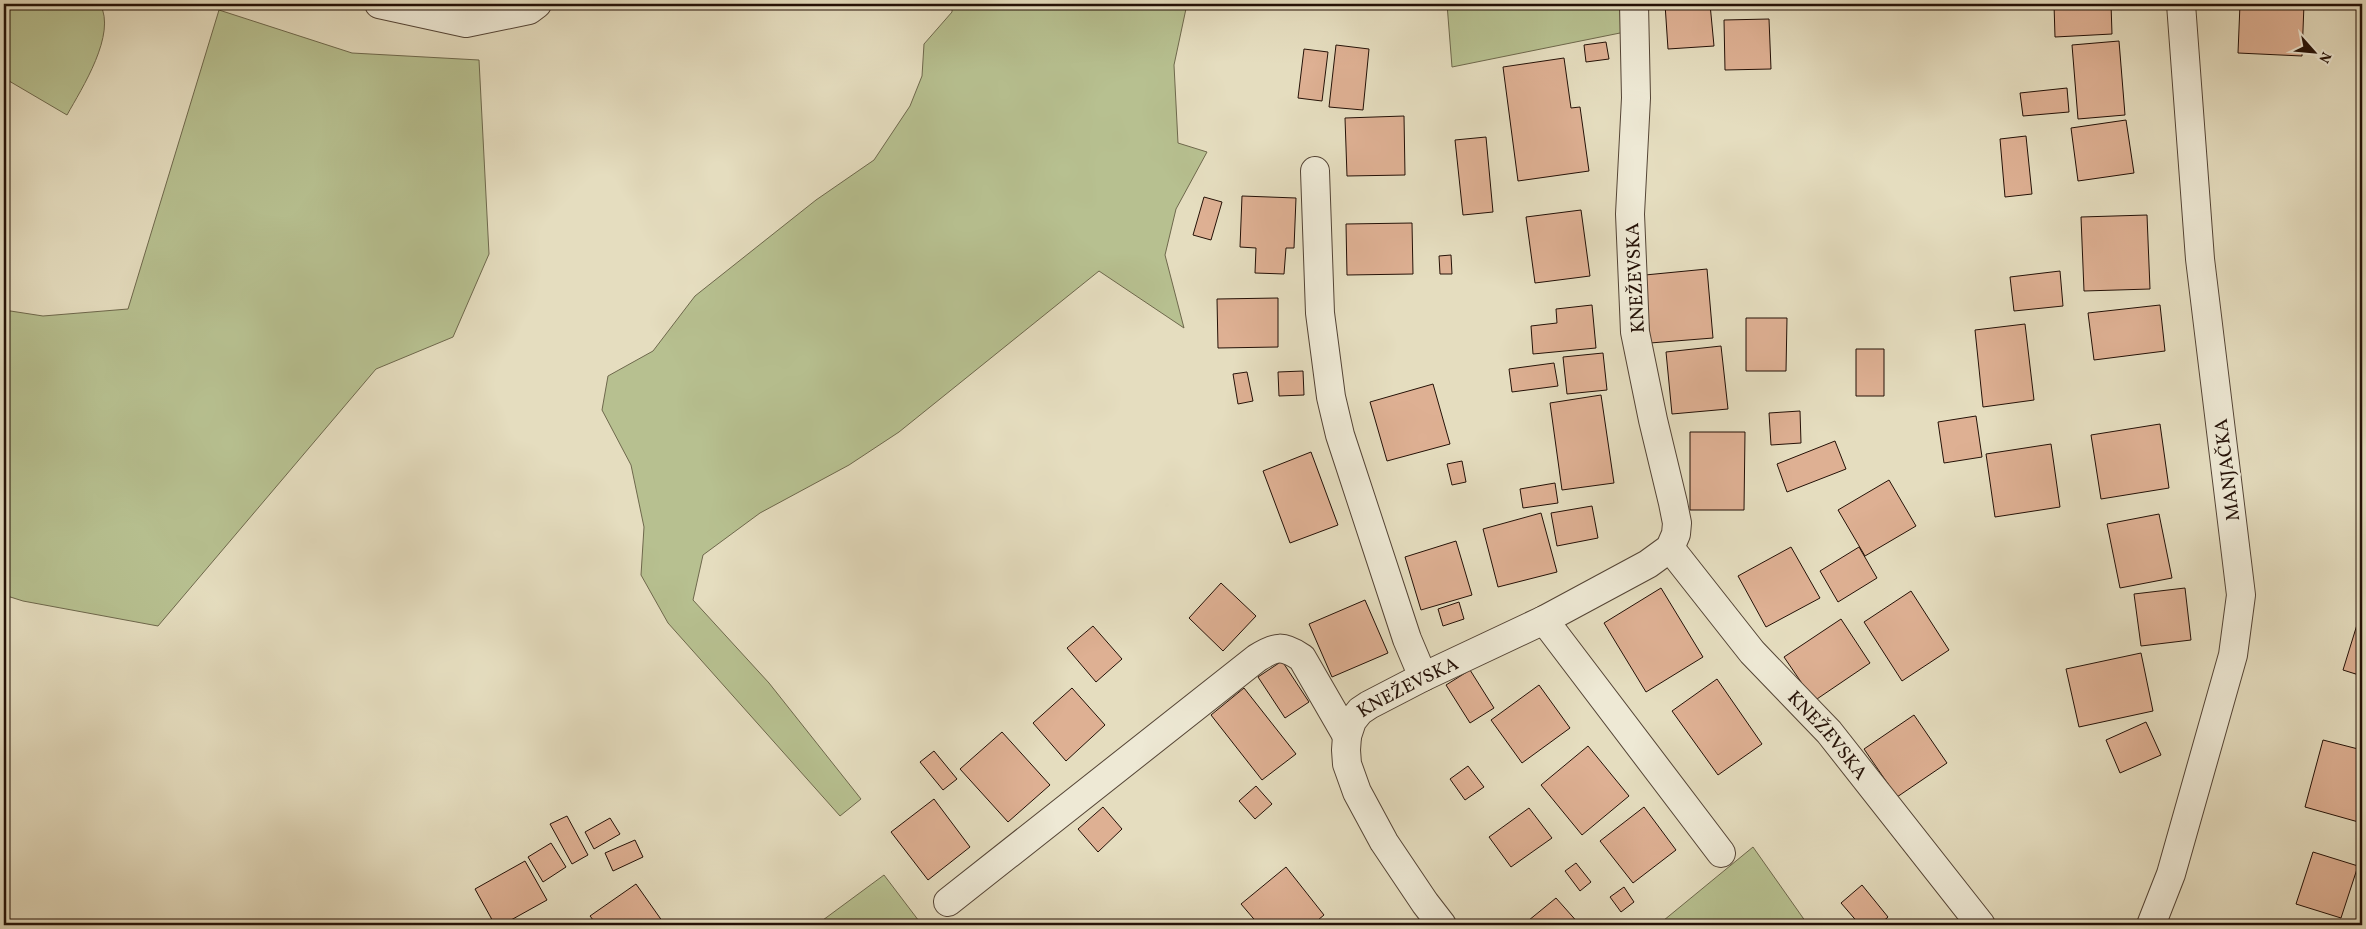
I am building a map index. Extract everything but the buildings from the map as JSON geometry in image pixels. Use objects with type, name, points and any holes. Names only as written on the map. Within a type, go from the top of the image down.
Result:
[{"type":"street","points":[[379,4],[466,23],[529,10],[537,4]]},
{"type":"street","name":"KNEŽEVSKA","points":[[1442,925],[1384,842],[1356,792],[1347,764],[1347,736],[1352,721],[1360,711],[1423,677],[1544,620],[1648,564],[1670,548],[1676,534],[1677,523],[1635,332],[1630,214],[1636,98],[1634,4]]},
{"type":"street","name":"MANJAČKA","points":[[2151,925],[2171,874],[2233,655],[2241,595],[2200,259],[2181,4]]},
{"type":"street","points":[[1314,170],[1320,313],[1330,397],[1340,435],[1407,639],[1423,677]]},
{"type":"street","name":"KNEŽEVSKA","points":[[1670,548],[1752,652],[1829,732],[1982,925]]},
{"type":"street","points":[[1544,620],[1721,853]]},
{"type":"street","points":[[948,902],[1257,658],[1270,650],[1280,647],[1292,651],[1302,658],[1347,736]]},
{"type":"green space","points":[[4,4],[100,4],[104,16],[101,45],[89,76],[67,115],[4,78]]},
{"type":"green space","points":[[952,4],[1187,4],[1174,65],[1178,143],[1207,152],[1176,209],[1165,255],[1184,328],[1099,271],[899,432],[849,465],[760,513],[703,555],[693,600],[769,683],[861,799],[840,816],[668,623],[641,575],[644,527],[631,465],[602,410],[608,376],[653,351],[695,296],[816,200],[874,160],[910,106],[922,76],[924,44],[952,12]]},
{"type":"green space","points":[[1447,4],[1624,4],[1625,32],[1452,67]]},
{"type":"green space","points":[[219,10],[352,53],[479,60],[489,254],[453,337],[376,369],[158,626],[23,601],[4,595],[4,310],[43,316],[128,309]]},
{"type":"green space","points":[[1753,847],[1808,925],[1658,925]]},
{"type":"green space","points":[[884,875],[922,925],[828,925],[823,920]]}]
